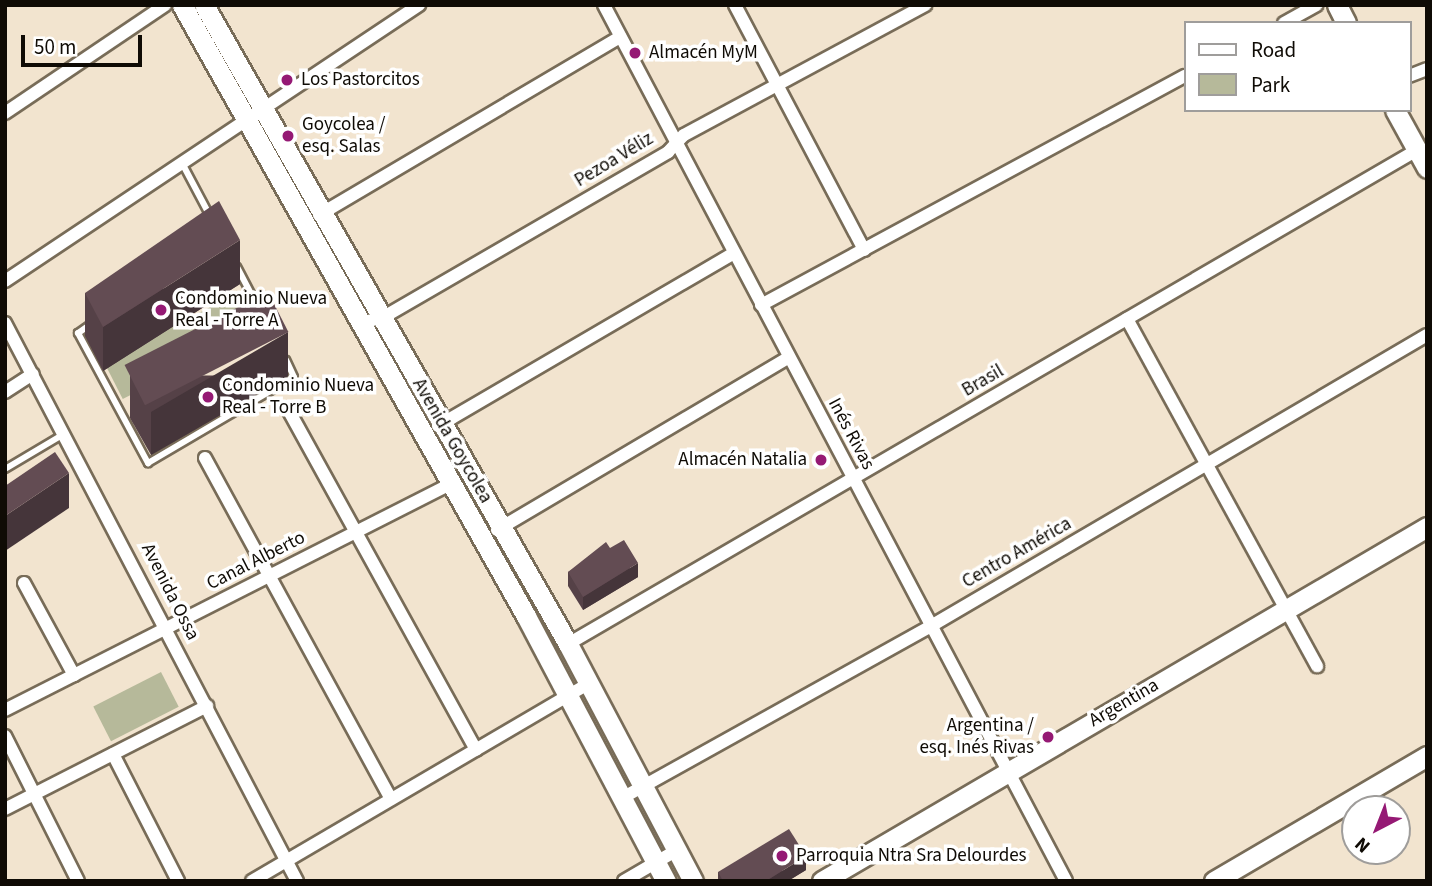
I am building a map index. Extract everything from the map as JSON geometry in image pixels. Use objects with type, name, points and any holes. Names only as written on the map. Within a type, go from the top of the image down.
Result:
[{"type":"street","points":[[5,113],[165,5]]},
{"type":"street","name":"Avenida Goycolea","points":[[181,5],[302,225],[482,538],[666,881]]},
{"type":"street","name":"Avenida Goycolea","points":[[204,5],[590,683],[693,881]]},
{"type":"street","points":[[5,281],[262,110],[402,10],[419,5]]},
{"type":"street","name":"Inés Rivas","points":[[604,5],[1066,881]]},
{"type":"street","points":[[735,5],[864,250]]},
{"type":"street","name":"Pezoa Véliz","points":[[358,323],[382,318],[676,143],[925,5]]},
{"type":"street","points":[[1288,21],[1316,5]]},
{"type":"street","points":[[1337,5],[1345,21]]},
{"type":"street","points":[[302,225],[620,37]]},
{"type":"street","points":[[761,305],[1184,77]]},
{"type":"street","points":[[1396,112],[1423,158]]},
{"type":"street","name":"Brasil","points":[[568,644],[1127,319],[1423,158]]},
{"type":"street","points":[[422,435],[734,253]]},
{"type":"street","points":[[1127,319],[1317,666]]},
{"type":"street","name":"Avenida Ossa","points":[[5,323],[66,433],[297,881]]},
{"type":"street","name":"Centro América","points":[[622,798],[645,788],[931,626],[1427,335]]},
{"type":"street","points":[[482,538],[789,357]]},
{"type":"street","points":[[5,392],[33,374]]},
{"type":"street","points":[[289,411],[476,750]]},
{"type":"street","points":[[205,458],[391,799]]},
{"type":"street","name":"Canal Alberto","points":[[5,710],[450,484]]},
{"type":"street","name":"Argentina","points":[[822,881],[1427,527]]},
{"type":"street","points":[[24,583],[75,675]]},
{"type":"street","points":[[252,881],[590,683]]},
{"type":"street","points":[[5,809],[207,706]]},
{"type":"street","points":[[5,736],[78,881]]},
{"type":"street","points":[[113,754],[178,881]]},
{"type":"street","points":[[1214,881],[1427,756]]},
{"type":"street","points":[[624,881],[677,850]]},
{"type":"lane","points":[[182,163],[214,224]]},
{"type":"lane","points":[[233,259],[263,318]]},
{"type":"lane","points":[[100,318],[78,333],[148,463],[294,377],[282,353]]},
{"type":"lane","points":[[5,468],[66,433]]},
{"type":"green space","points":[[240,292],[259,329],[123,399],[104,361]]},
{"type":"green space","points":[[161,672],[179,707],[111,741],[93,707]]},
{"type":"building","points":[[219,201],[240,240],[103,327],[85,293]]},
{"type":"building","points":[[268,292],[288,332],[145,405],[125,365]]},
{"type":"building","points":[[55,452],[69,473],[5,516],[5,486]]},
{"type":"building","points":[[624,540],[638,563],[583,597],[568,572],[606,542],[610,548]]},
{"type":"building","points":[[789,829],[806,856],[766,881],[723,881],[718,872]]},
{"type":"place","name":"Almacén MyM","points":[[635,53]]},
{"type":"place","name":"Los Pastorcitos","points":[[287,80]]},
{"type":"place","name":"Goycolea / esq. Salas","points":[[288,136]]},
{"type":"place","name":"Condominio Nueva Real - Torre A","points":[[161,310]]},
{"type":"place","name":"Condominio Nueva Real - Torre B","points":[[208,397]]},
{"type":"place","name":"Almacén Natalia","points":[[821,460]]},
{"type":"place","name":"Argentina / esq. Inés Rivas","points":[[1048,737]]},
{"type":"place","name":"Parroquia Ntra Sra Delourdes","points":[[782,856]]}]
